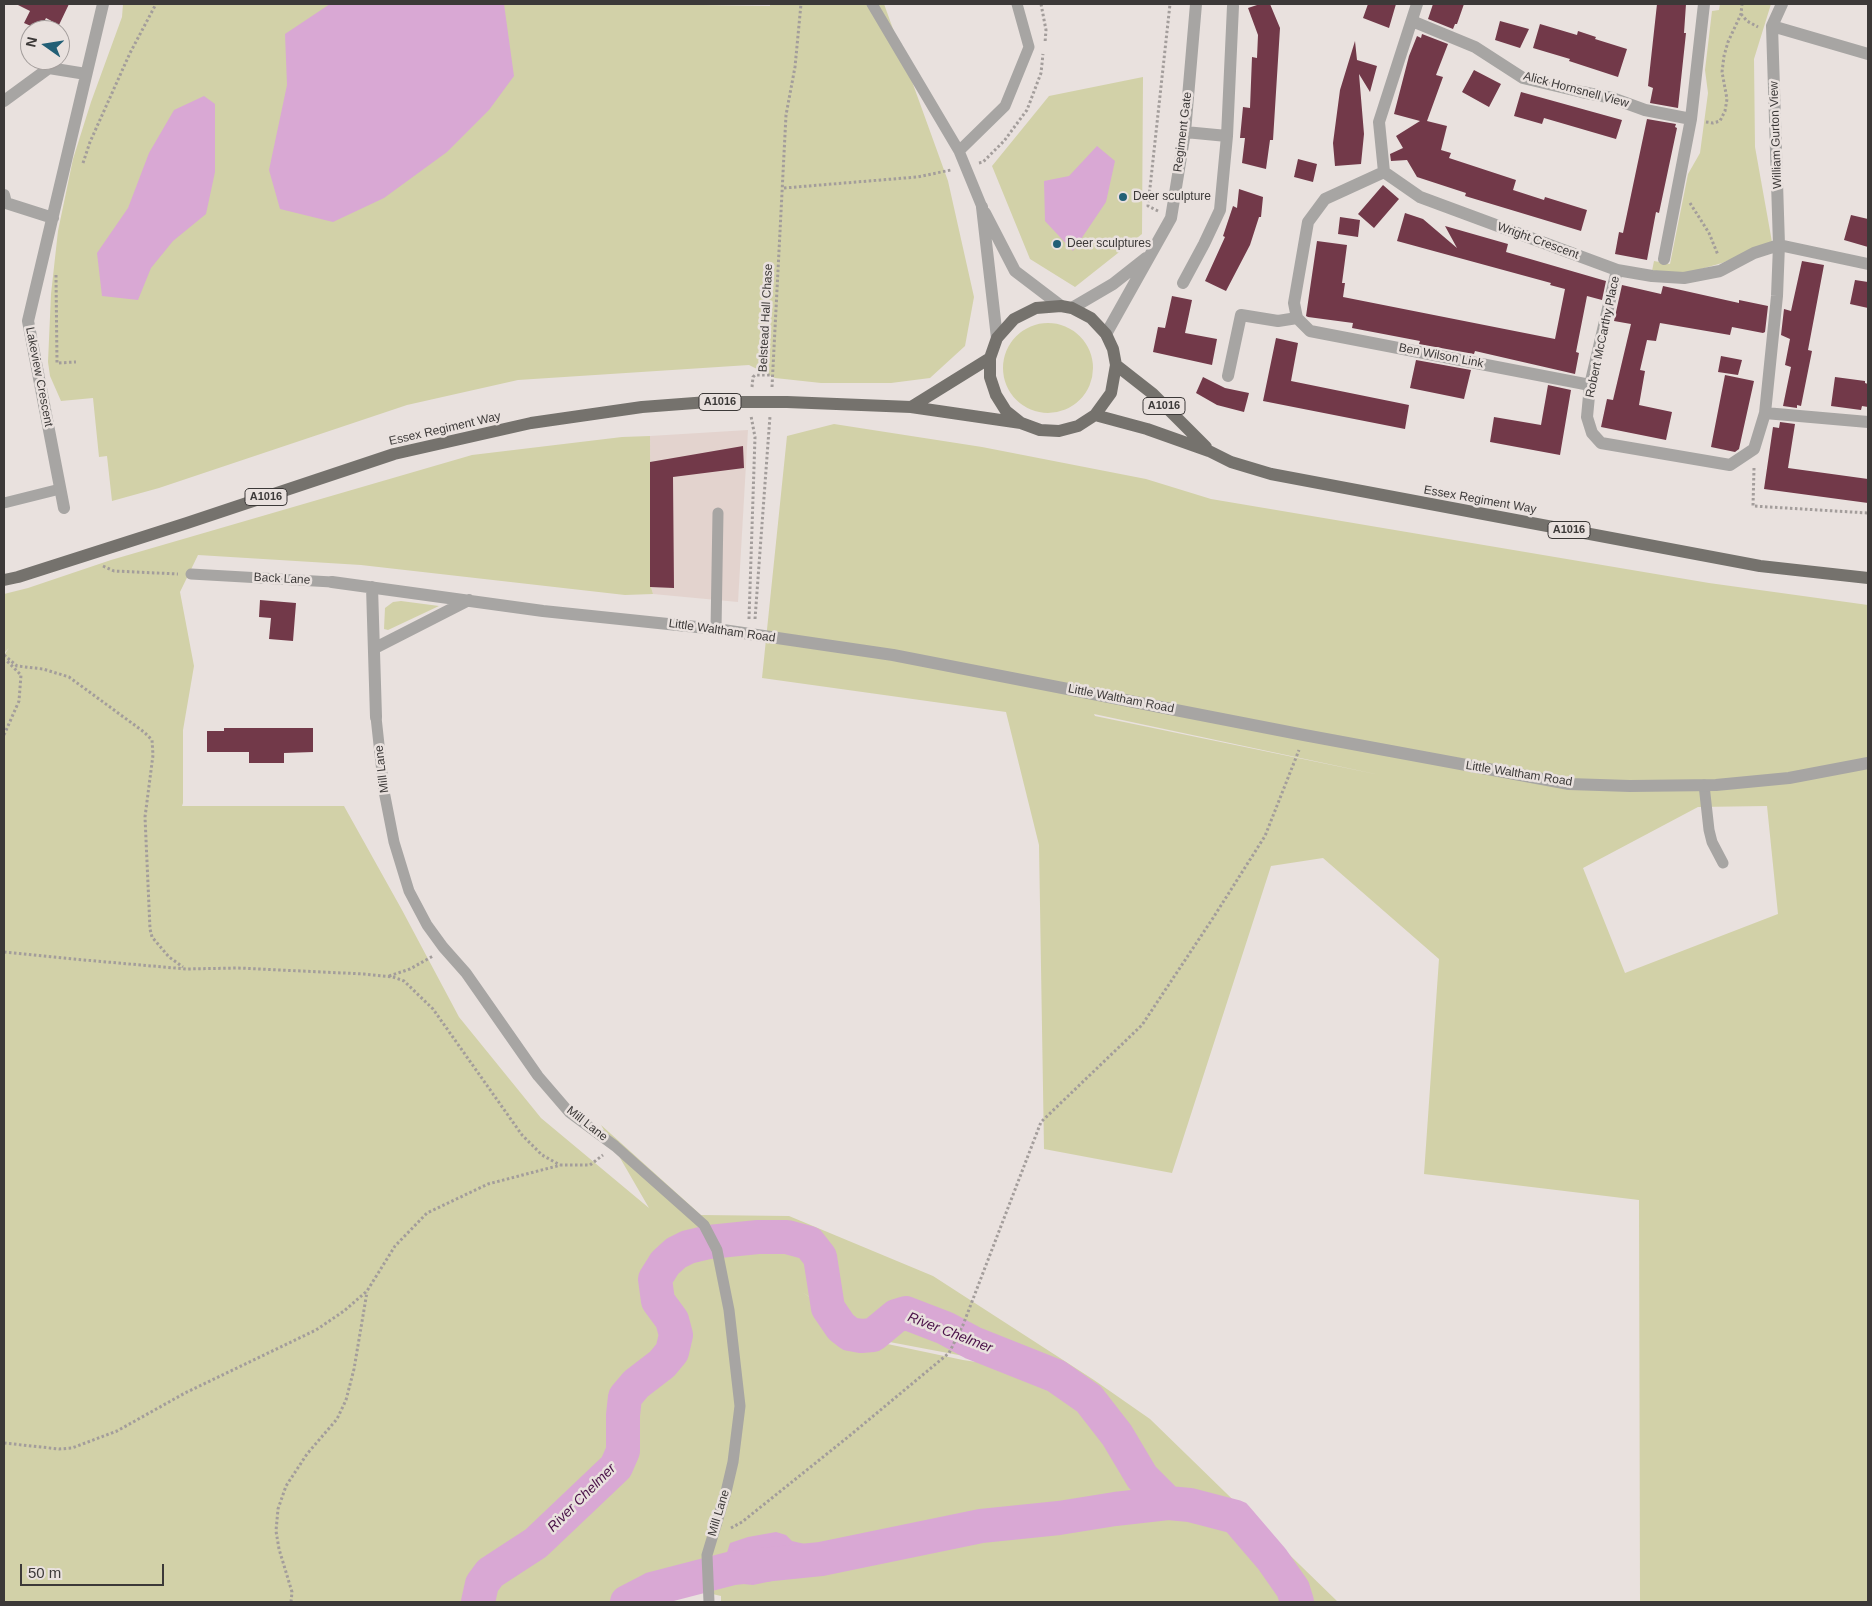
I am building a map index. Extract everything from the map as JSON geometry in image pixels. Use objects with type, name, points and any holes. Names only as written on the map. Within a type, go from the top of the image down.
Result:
[{"type":"main road","name":"Essex Regiment Way","points":[[4,580],[394,454],[541,422],[642,407],[708,402],[772,402],[911,407],[1021,423],[1040,430],[1059,431],[1078,426],[1095,415],[1111,393],[1116,365],[1113,349],[1106,334],[1091,318],[1066,307],[1036,308],[1014,319],[997,338],[990,358],[990,377],[996,396],[1006,411],[1021,423]]},
{"type":"main road","points":[[911,407],[990,358]]},
{"type":"main road","name":"Essex Regiment Way","points":[[1116,365],[1153,394],[1209,451]]},
{"type":"main road","name":"Essex Regiment Way","points":[[1095,415],[1147,428],[1209,451],[1231,462],[1271,474],[1760,566],[1868,578]]},
{"type":"street","name":"Lakeview Crescent","points":[[64,508],[28,321],[102,4]]},
{"type":"street","name":"Regiment Gate","points":[[1106,334],[1171,218],[1185,132],[1196,4]]},
{"type":"street","points":[[1228,376],[1242,315],[1278,321],[1297,318],[1294,303],[1308,222],[1325,200],[1384,172],[1379,122],[1417,4]]},
{"type":"street","points":[[1664,259],[1691,119],[1704,4]]},
{"type":"street","name":"William Gurton View","points":[[1779,245],[1768,27],[1782,4]]},
{"type":"street","points":[[1182,283],[1204,244],[1220,210],[1228,136],[1233,6]]},
{"type":"street","name":"Alick Hornsnell View","points":[[1412,21],[1475,47],[1523,78],[1612,98],[1645,110],[1691,119]]},
{"type":"street","points":[[1768,27],[1868,54]]},
{"type":"street","points":[[4,101],[49,68],[86,74]]},
{"type":"street","points":[[1185,132],[1228,136]]},
{"type":"street","name":"Wright Crescent","points":[[1384,172],[1420,197],[1617,270],[1652,276],[1684,278],[1724,269],[1754,253],[1779,245],[1868,264]]},
{"type":"street","points":[[4,195],[6,203],[53,218]]},
{"type":"street","points":[[982,207],[1015,271],[1066,307]]},
{"type":"street","points":[[982,207],[997,338]]},
{"type":"street","points":[[1754,449],[1765,413],[1777,296],[1779,245]]},
{"type":"street","name":"Regiment Gate","points":[[1066,307],[1113,284],[1150,255]]},
{"type":"street","name":"Robert McCarthy Place","points":[[1617,270],[1590,386],[1587,417],[1592,433],[1602,443],[1730,465],[1754,449]]},
{"type":"street","name":"Ben Wilson Link","points":[[1297,318],[1310,331],[1590,386]]},
{"type":"street","points":[[1765,413],[1868,422]]},
{"type":"street","name":"Back Lane","points":[[332,582],[372,587]]},
{"type":"street","name":"Little Waltham Road","points":[[372,587],[543,611],[716,629],[893,655],[1568,784],[1630,786],[1704,785],[1789,778],[1868,763]]},
{"type":"street","name":"Mill Lane","points":[[372,587],[376,717]]},
{"type":"street","points":[[374,648],[468,600]]},
{"type":"lane","points":[[872,4],[959,151],[982,207]]},
{"type":"lane","points":[[959,151],[1005,106],[1029,47],[1017,4]]},
{"type":"lane","points":[[4,503],[60,489]]},
{"type":"lane","points":[[716,629],[718,513]]},
{"type":"lane","name":"Back Lane","points":[[191,574],[332,582]]},
{"type":"lane","name":"Mill Lane","points":[[376,717],[384,791],[394,842],[409,891],[427,924],[442,947],[466,973],[538,1076],[570,1112],[615,1146],[704,1225],[717,1250],[729,1310],[740,1406],[733,1462],[707,1555],[709,1597]]},
{"type":"lane","points":[[1704,785],[1709,830],[1712,842],[1723,863]]},
{"type":"path","points":[[81,169],[90,142],[130,53],[156,4]]},
{"type":"path","name":"Belstead Hall Chase","points":[[751,634],[772,402],[779,233],[784,188],[786,115],[795,68],[801,4]]},
{"type":"path","points":[[1170,4],[1148,206],[1171,218]]},
{"type":"path","points":[[1691,119],[1713,123],[1720,121],[1725,111],[1727,99],[1722,72],[1724,56],[1728,42],[1741,14],[1742,4]]},
{"type":"path","points":[[1741,14],[1747,21],[1768,27]]},
{"type":"path","points":[[1676,197],[1686,199],[1694,208],[1709,233],[1724,269]]},
{"type":"path","points":[[56,269],[57,363],[76,362]]},
{"type":"path","points":[[751,634],[755,437],[751,416],[753,377],[772,375]]},
{"type":"path","points":[[1754,449],[1753,506],[1868,513]]},
{"type":"path","points":[[82,556],[114,571],[191,574]]},
{"type":"path","points":[[4,656],[21,675],[19,700],[4,735]]},
{"type":"path","points":[[4,656],[17,666],[43,669],[69,677],[144,732],[152,740],[153,755],[145,817],[150,929],[152,937],[169,957],[186,968]]},
{"type":"path","points":[[711,1539],[742,1522],[942,1359],[951,1349],[963,1325],[1041,1122],[1142,1025],[1214,918],[1266,836],[1304,735]]},
{"type":"path","points":[[384,976],[410,969],[429,959],[442,947]]},
{"type":"path","points":[[4,952],[186,968],[238,968],[384,976],[404,981],[433,1008],[522,1135],[542,1155],[561,1165]]},
{"type":"path","points":[[4,1443],[59,1449],[72,1448],[117,1431],[185,1393],[316,1330],[344,1311],[367,1291],[395,1246],[427,1213],[488,1184],[561,1165],[590,1165],[615,1146]]},
{"type":"path","points":[[291,1602],[292,1592],[279,1549],[276,1531],[278,1509],[286,1486],[307,1454],[337,1419],[346,1400],[354,1369],[367,1291]]},
{"type":"shaded area","points":[[330,4],[504,4],[514,76],[489,110],[447,152],[384,198],[333,222],[280,209],[269,170],[287,85],[285,34]]},
{"type":"shaded area","points":[[204,96],[215,104],[215,172],[206,214],[173,241],[151,268],[138,300],[102,296],[97,253],[128,208],[149,153],[174,110]]},
{"type":"shaded area","points":[[1097,146],[1115,161],[1106,202],[1073,251],[1045,221],[1044,181],[1069,176]]},
{"type":"shaded area","points":[[748,430],[738,602],[653,594],[651,587],[650,436]]},
{"type":"shaded area","points":[[776,1532],[786,1535],[792,1541],[813,1546],[820,1565],[793,1568],[772,1581],[753,1585],[733,1583],[726,1556],[730,1543],[748,1537]]},
{"type":"green space","points":[[123,4],[702,4],[770,6],[770,4],[884,4],[948,181],[974,297],[965,346],[930,378],[891,383],[821,383],[775,378],[749,365],[518,380],[407,405],[159,488],[112,501],[107,456],[99,457],[93,398],[61,401],[50,376],[48,362],[51,294],[58,231],[73,159],[91,102],[122,17]]},
{"type":"green space","points":[[1720,4],[1771,4],[1754,59],[1755,147],[1772,242],[1722,263],[1687,273],[1652,271],[1654,261],[1670,264],[1688,174],[1700,153],[1708,93],[1705,70],[1712,11],[1719,10]]},
{"type":"green space","points":[[1143,77],[1142,234],[1075,287],[1030,259],[992,166],[1049,96]]},
{"type":"green space","points":[[1048,323],[1065,326],[1080,336],[1090,351],[1093,368],[1090,385],[1080,400],[1065,410],[1048,413],[1031,410],[1016,400],[1006,385],[1003,368],[1006,351],[1016,336],[1031,326]]},
{"type":"green space","points":[[834,424],[982,447],[1146,479],[1211,499],[1709,583],[1868,605],[1868,1602],[1640,1602],[1639,1200],[1424,1174],[1439,959],[1323,858],[1271,866],[1172,1173],[1044,1149],[1039,845],[1006,712],[762,678],[787,436]],"holes":[[[1094,714],[1380,775],[1095,716]],[[1767,806],[1778,914],[1625,973],[1583,868],[1698,807]]]},
{"type":"green space","points":[[650,436],[651,587],[653,594],[625,595],[361,565],[198,555],[180,592],[194,666],[183,730],[182,806],[344,806],[459,1017],[541,1118],[649,1208],[601,1125],[701,1215],[789,1216],[933,1276],[1094,1380],[1150,1419],[1338,1602],[721,1602],[721,1596],[691,1589],[670,1602],[4,1602],[4,655],[9,648],[4,653],[4,594],[28,588],[111,560],[472,455],[622,437]],"holes":[[[802,1292],[879,1340],[1059,1374],[963,1360],[878,1342]]]},
{"type":"green space","points":[[401,601],[439,606],[388,630],[384,629],[385,608],[393,602]]},
{"type":"building","points":[[16,4],[69,4],[61,20],[50,20],[46,18],[45,20],[26,20],[30,11]]},
{"type":"building","points":[[1260,4],[1270,4],[1280,28],[1273,140],[1270,140],[1266,169],[1242,163],[1245,138],[1240,138],[1243,107],[1250,108],[1252,57],[1257,58],[1258,35],[1248,8]]},
{"type":"building","points":[[1368,4],[1396,4],[1389,28],[1363,18]]},
{"type":"building","points":[[1433,4],[1464,4],[1457,24],[1455,24],[1453,29],[1428,19]]},
{"type":"building","points":[[1657,4],[1686,4],[1684,33],[1686,33],[1678,108],[1650,103],[1653,88],[1648,86]]},
{"type":"building","points":[[1500,21],[1529,29],[1520,48],[1495,40]]},
{"type":"building","points":[[1540,24],[1577,35],[1578,31],[1596,37],[1595,39],[1627,49],[1618,77],[1569,61],[1570,59],[1533,48]]},
{"type":"building","points":[[1422,34],[1448,44],[1436,75],[1443,77],[1427,121],[1447,126],[1441,150],[1451,153],[1449,158],[1516,180],[1513,190],[1544,200],[1545,197],[1587,210],[1581,231],[1465,196],[1466,193],[1417,177],[1407,160],[1391,161],[1390,154],[1403,148],[1396,136],[1420,121],[1394,114],[1409,56],[1417,36],[1421,38]]},
{"type":"building","points":[[1355,41],[1357,60],[1377,66],[1370,92],[1359,74],[1364,134],[1361,164],[1335,166],[1333,143],[1340,90]]},
{"type":"building","points":[[1474,70],[1501,84],[1489,107],[1462,92]]},
{"type":"building","points":[[1521,92],[1622,120],[1616,139],[1544,118],[1542,124],[1514,116]]},
{"type":"building","points":[[1647,119],[1676,124],[1675,127],[1677,128],[1659,213],[1656,212],[1647,260],[1615,254],[1619,232],[1623,233]]},
{"type":"building","points":[[1298,159],[1317,164],[1313,182],[1294,177]]},
{"type":"building","points":[[1383,185],[1399,199],[1374,228],[1358,214]]},
{"type":"building","points":[[1239,189],[1263,197],[1261,217],[1259,217],[1250,245],[1226,291],[1205,281],[1225,237],[1223,236],[1233,206],[1237,208]]},
{"type":"building","points":[[1405,213],[1423,219],[1457,248],[1445,226],[1508,244],[1506,252],[1606,281],[1602,300],[1587,296],[1576,352],[1579,353],[1575,374],[1475,351],[1474,354],[1419,344],[1420,341],[1352,328],[1353,323],[1306,316],[1317,241],[1347,245],[1342,283],[1345,283],[1343,297],[1555,339],[1565,289],[1550,285],[1551,283],[1397,241]]},
{"type":"building","points":[[1851,215],[1868,219],[1868,247],[1844,240]]},
{"type":"building","points":[[1340,217],[1360,220],[1358,237],[1338,234]]},
{"type":"building","points":[[1802,261],[1824,265],[1808,350],[1812,351],[1801,406],[1797,405],[1797,408],[1783,406],[1791,367],[1785,365],[1790,339],[1781,335],[1784,309],[1791,311]]},
{"type":"building","points":[[1855,280],[1868,282],[1868,308],[1850,304]]},
{"type":"building","points":[[1622,285],[1661,294],[1663,286],[1739,303],[1739,300],[1768,306],[1765,332],[1763,333],[1732,327],[1730,335],[1660,323],[1656,341],[1647,340],[1640,370],[1645,371],[1639,405],[1672,412],[1666,440],[1601,427],[1607,399],[1613,400],[1631,324],[1614,321]]},
{"type":"building","points":[[1172,296],[1192,300],[1185,333],[1217,339],[1212,365],[1153,352],[1158,327],[1165,328]]},
{"type":"building","points":[[1276,338],[1298,343],[1291,381],[1409,405],[1405,429],[1263,401]]},
{"type":"building","points":[[1721,356],[1742,360],[1738,375],[1718,372]]},
{"type":"building","points":[[1416,360],[1471,370],[1464,399],[1410,388]]},
{"type":"building","points":[[1725,375],[1754,381],[1739,449],[1735,452],[1711,447]]},
{"type":"building","points":[[1203,377],[1225,388],[1249,393],[1244,412],[1217,405],[1196,393]]},
{"type":"building","points":[[1835,377],[1865,381],[1868,384],[1868,407],[1862,406],[1861,410],[1831,406]]},
{"type":"building","points":[[1548,385],[1571,390],[1560,455],[1490,442],[1494,417],[1541,425]]},
{"type":"building","points":[[1780,422],[1795,424],[1788,468],[1868,479],[1868,503],[1764,489],[1773,427],[1779,428]]},
{"type":"building","points":[[743,446],[744,468],[673,477],[674,588],[650,587],[650,462]]},
{"type":"building","points":[[260,600],[296,603],[293,641],[269,639],[271,618],[259,617]]},
{"type":"building","points":[[224,728],[313,728],[313,752],[284,753],[284,763],[249,763],[249,752],[207,752],[207,731],[224,731]]},
{"type":"waterway","name":"River Chelmer","points":[[478,1602],[482,1584],[490,1573],[536,1543],[616,1467],[623,1451],[625,1397],[636,1384],[662,1364],[672,1352],[676,1335],[672,1320],[658,1301],[655,1279],[665,1263],[676,1253],[688,1247],[709,1242],[758,1237],[787,1237],[809,1243],[820,1257],[828,1308],[841,1327],[850,1334],[861,1336],[873,1335],[896,1316],[906,1313],[945,1328],[973,1343],[1056,1376],[1089,1399],[1117,1435],[1142,1477],[1168,1503]]},
{"type":"waterway","name":"River Chelmer","points":[[627,1602],[652,1589],[733,1568],[821,1559],[981,1526],[1059,1518],[1168,1503],[1190,1505],[1236,1517],[1272,1559],[1293,1589],[1297,1602]]},
{"type":"place","name":"Deer sculpture","points":[[1123,197]]},
{"type":"place","name":"Deer sculptures","points":[[1057,244]]}]
